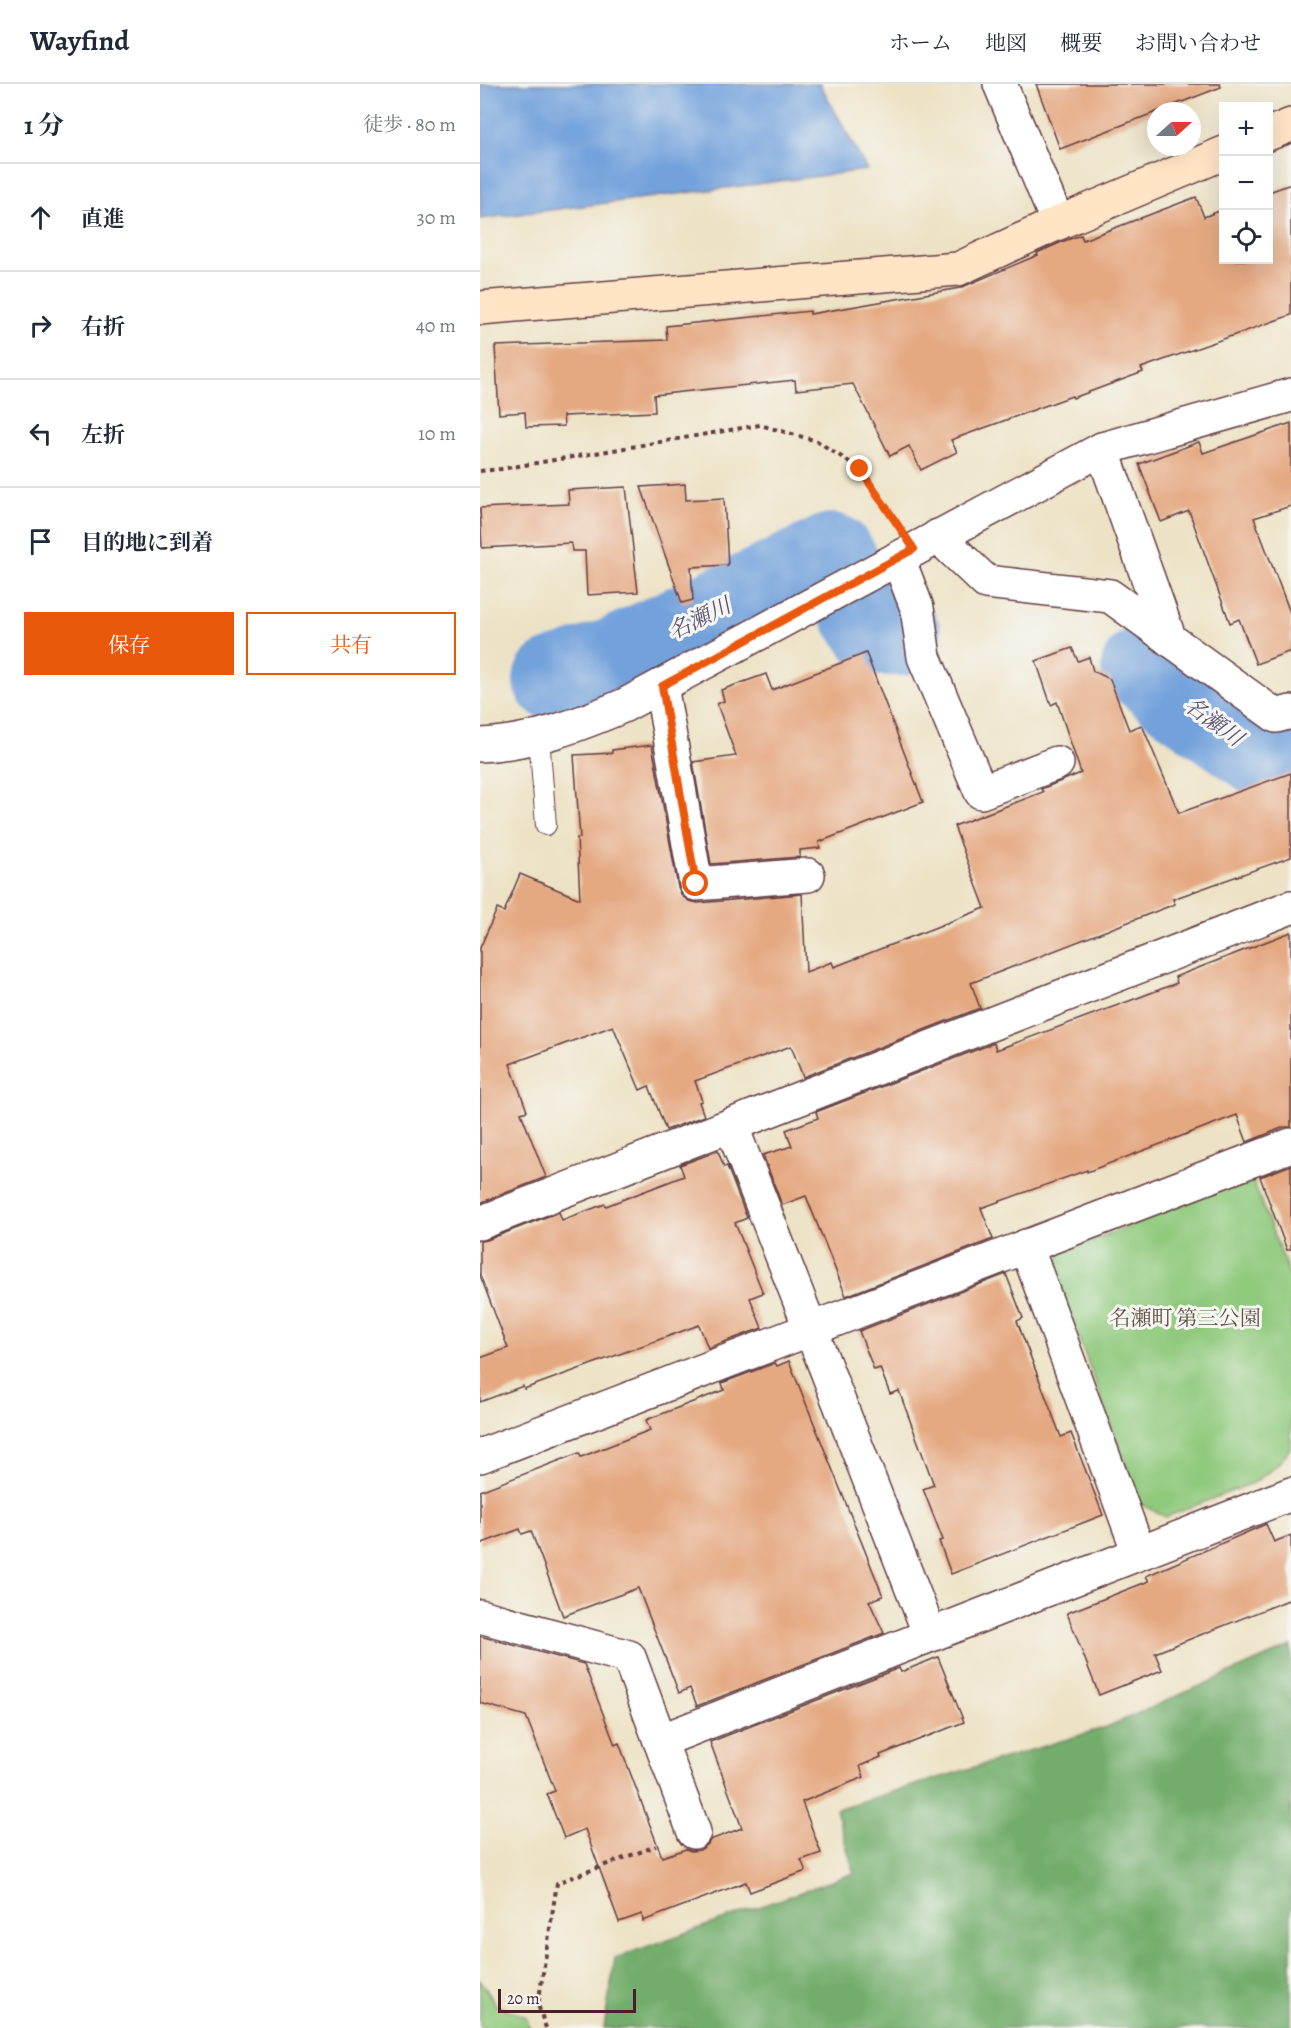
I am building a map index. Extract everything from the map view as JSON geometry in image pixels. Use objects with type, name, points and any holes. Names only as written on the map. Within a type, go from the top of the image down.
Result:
[{"type":"street","points":[[1000,84],[1058,223]]},
{"type":"street","points":[[1273,132],[1291,125]]},
{"type":"street","points":[[480,308],[958,269],[1058,223],[1219,155]]},
{"type":"street","points":[[480,745],[539,737],[584,723],[625,705],[1102,449],[1291,395]]},
{"type":"street","points":[[1102,449],[1170,640]]},
{"type":"street","points":[[917,547],[986,582],[1110,596],[1276,716],[1291,712]]},
{"type":"street","points":[[917,547],[917,608],[924,657],[981,792],[1057,763]]},
{"type":"street","points":[[662,686],[696,884],[808,875]]},
{"type":"street","points":[[480,1223],[1291,907]]},
{"type":"street","points":[[731,1125],[930,1635]]},
{"type":"street","points":[[480,1456],[1291,1145]]},
{"type":"street","points":[[1026,1246],[1139,1553]]},
{"type":"street","points":[[660,1741],[1291,1494]]},
{"type":"street","points":[[480,1616],[629,1657],[694,1832]]},
{"type":"lane","points":[[539,737],[546,825]]},
{"type":"path","points":[[480,471],[760,425],[817,441],[860,469],[917,547]]},
{"type":"path","points":[[546,2028],[538,2005],[557,1883],[694,1832]]},
{"type":"green space","name":"名瀬町 第三公園","points":[[1251,1176],[1291,1279],[1291,1447],[1278,1464],[1255,1482],[1166,1517],[1140,1504],[1054,1270],[1061,1253]]},
{"type":"green space","points":[[1291,1646],[1291,2028],[604,2028],[615,1958],[854,1873],[836,1809],[1107,1727]]},
{"type":"green space","points":[[480,1980],[496,2005],[526,2017],[530,2028],[480,2028]]},
{"type":"water","points":[[480,84],[820,84],[867,170],[480,219]]},
{"type":"building","points":[[1036,84],[1220,84],[1221,87],[1182,102],[1147,102],[1147,115],[1060,149]]},
{"type":"building","points":[[1291,184],[1291,315],[1141,368],[1143,372],[1073,398],[1072,396],[951,440],[957,452],[921,470],[909,446],[890,456],[853,384],[796,390],[795,380],[654,395],[655,412],[563,416],[564,426],[526,427],[525,412],[499,414],[495,346],[667,340],[666,326],[810,311],[810,314],[960,288],[1038,255],[1037,253],[1064,241],[1081,235],[1083,240],[1196,197],[1204,217],[1219,211],[1219,264],[1273,264],[1273,191]]},
{"type":"building","points":[[1291,423],[1291,506],[1254,518],[1291,615],[1291,651],[1256,664],[1239,619],[1230,623],[1189,511],[1161,522],[1139,464],[1199,442],[1203,453]]},
{"type":"building","points":[[685,484],[686,500],[724,498],[728,565],[691,567],[693,600],[682,603],[641,487]]},
{"type":"building","points":[[626,487],[638,592],[587,595],[585,551],[572,551],[571,543],[482,548],[480,508],[569,504],[568,490]]},
{"type":"building","points":[[1072,648],[1078,661],[1089,657],[1093,671],[1110,679],[1129,730],[1142,725],[1179,813],[1291,773],[1291,857],[1173,899],[1175,904],[971,983],[980,1008],[803,1077],[791,1046],[695,1081],[704,1116],[666,1130],[649,1086],[640,1090],[613,1026],[510,1064],[527,1111],[521,1113],[546,1177],[480,1203],[480,948],[497,909],[504,912],[520,874],[580,899],[577,838],[580,838],[574,755],[612,753],[612,750],[652,745],[678,887],[682,896],[698,903],[802,894],[806,972],[832,962],[834,967],[985,908],[954,826],[1043,792],[1041,789],[1081,773],[1057,702],[1051,705],[1036,661]]},
{"type":"building","points":[[866,653],[923,802],[819,842],[820,848],[800,850],[800,857],[711,864],[693,762],[736,756],[717,704],[724,701],[721,690],[766,674],[772,690]]},
{"type":"building","points":[[1291,932],[1291,1127],[1284,1127],[1247,1142],[1237,1115],[1087,1172],[1087,1170],[981,1208],[993,1239],[846,1296],[806,1196],[782,1205],[763,1155],[792,1146],[786,1130],[818,1118],[816,1112],[994,1043],[996,1050],[1177,983],[1175,977]]},
{"type":"building","points":[[718,1151],[724,1167],[727,1166],[747,1218],[735,1223],[763,1293],[750,1298],[762,1328],[708,1348],[699,1325],[524,1389],[523,1386],[480,1402],[480,1358],[508,1348],[480,1275],[480,1241],[559,1212],[562,1220],[605,1204],[606,1206],[684,1176],[680,1165]]},
{"type":"building","points":[[1291,1165],[1291,1249],[1287,1250],[1260,1177]]},
{"type":"building","points":[[1006,1274],[1023,1318],[1017,1321],[1061,1437],[1071,1433],[1103,1515],[951,1574],[939,1541],[943,1540],[923,1489],[934,1485],[899,1391],[890,1394],[880,1368],[874,1370],[859,1331]]},
{"type":"building","points":[[789,1361],[883,1596],[869,1601],[884,1633],[697,1706],[690,1688],[679,1693],[638,1588],[563,1616],[531,1531],[522,1534],[520,1529],[480,1544],[480,1491],[579,1453],[581,1457],[650,1430],[646,1420],[724,1390],[722,1383],[775,1363],[777,1366]]},
{"type":"building","points":[[1266,1524],[1274,1542],[1291,1535],[1291,1599],[1155,1653],[1162,1670],[1099,1695],[1067,1613],[1149,1581],[1146,1576]]},
{"type":"building","points":[[480,1636],[584,1664],[615,1745],[619,1743],[662,1857],[686,1849],[700,1850],[710,1840],[742,1828],[710,1742],[899,1668],[901,1672],[938,1657],[964,1722],[880,1755],[881,1757],[860,1766],[864,1777],[802,1802],[821,1853],[801,1860],[806,1871],[750,1892],[746,1882],[643,1921],[642,1914],[619,1922],[585,1829],[564,1838],[547,1794],[555,1791],[526,1716],[480,1703]]},
{"type":"waterway","name":"名瀬川","points":[[554,680],[613,659],[832,554],[838,562]]},
{"type":"waterway","name":"名瀬川","points":[[861,612],[878,635],[900,635]]},
{"type":"waterway","name":"名瀬川","points":[[1142,667],[1177,697],[1262,756],[1291,749]]},
{"type":"route","points":[[696,884],[662,686],[914,549],[860,469]]}]
